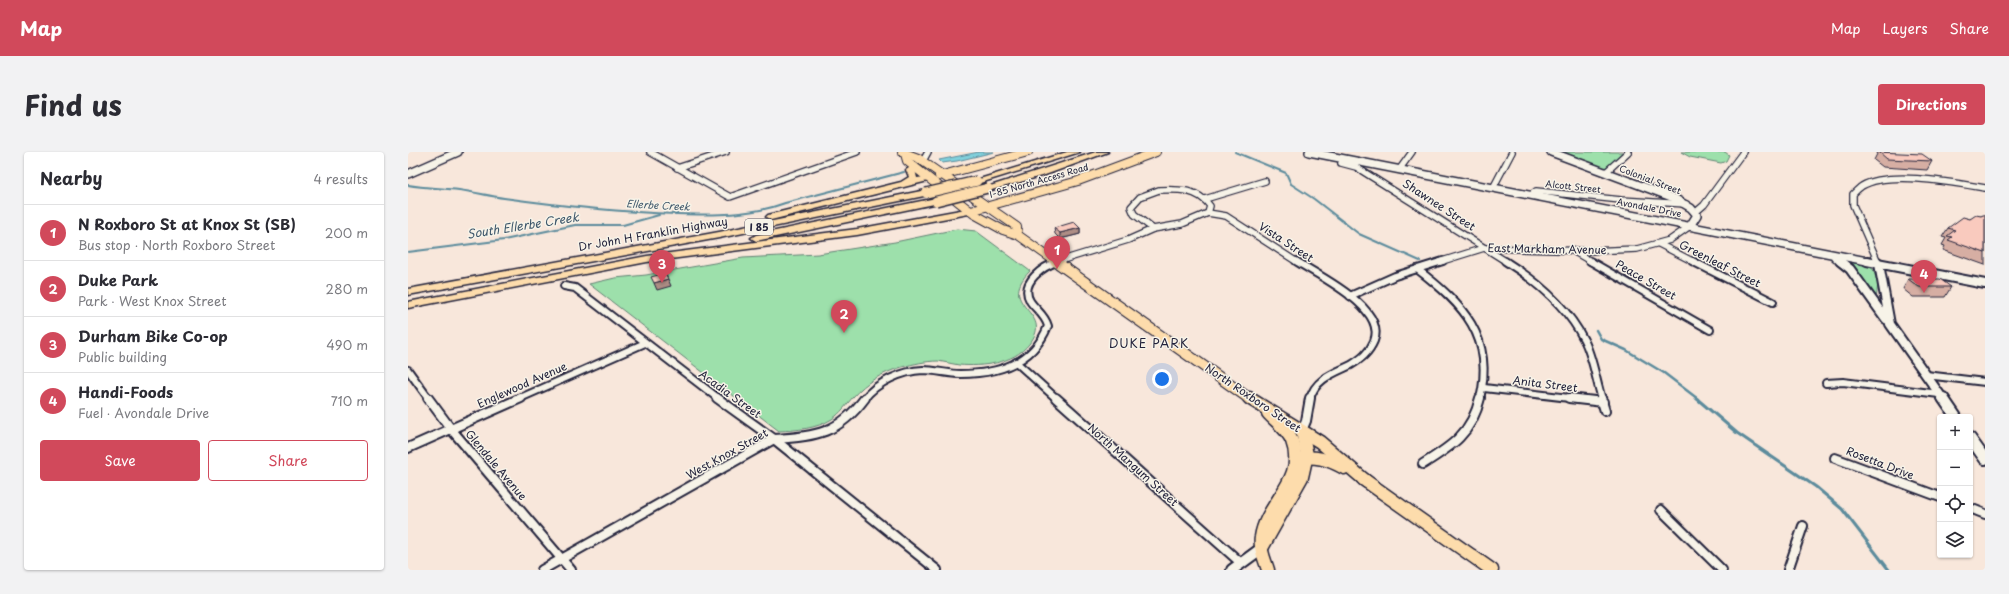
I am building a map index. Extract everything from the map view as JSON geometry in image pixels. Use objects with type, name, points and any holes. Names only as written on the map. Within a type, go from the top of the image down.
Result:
[{"type":"highway","name":"Dr John H Franklin Highway","points":[[408,292],[742,230],[926,193],[976,181],[1076,152]]},
{"type":"highway","name":"Dr John H Franklin Highway","points":[[647,259],[936,201],[1042,173],[1104,152]]},
{"type":"highway","points":[[904,184],[913,178],[913,173],[910,170],[915,167]]},
{"type":"highway","points":[[591,258],[929,178]]},
{"type":"highway","points":[[647,259],[857,232],[971,210]]},
{"type":"highway","name":"I 85","points":[[408,305],[647,259]]},
{"type":"main road","points":[[929,178],[1028,152]]},
{"type":"main road","name":"I-85 North Access Road","points":[[971,210],[1017,199],[1085,179],[1156,152]]},
{"type":"main road","name":"North Roxboro Street","points":[[904,153],[923,161],[988,206],[1017,227],[1018,235]]},
{"type":"main road","name":"North Roxboro Street","points":[[904,153],[907,161],[971,210],[1004,231],[1018,235],[1266,410],[1302,431],[1347,463],[1367,482]]},
{"type":"main road","points":[[1004,218],[1003,208],[1017,199]]},
{"type":"main road","points":[[1266,410],[1292,441],[1301,458]]},
{"type":"main road","points":[[1268,570],[1261,538],[1265,526],[1291,482],[1295,468],[1301,458],[1306,441],[1302,431]]},
{"type":"main road","name":"North Roxboro Street","points":[[1301,458],[1318,456],[1330,460],[1367,482],[1492,570]]},
{"type":"street","points":[[408,174],[458,152]]},
{"type":"street","points":[[650,152],[730,198],[857,152]]},
{"type":"street","points":[[677,168],[726,152]]},
{"type":"street","points":[[923,161],[928,152]]},
{"type":"street","name":"Avondale Drive","points":[[1312,152],[1985,284]]},
{"type":"street","points":[[1399,170],[1412,152]]},
{"type":"street","points":[[1493,188],[1512,152]]},
{"type":"street","name":"Colonial Street","points":[[1551,152],[1686,204],[1696,212]]},
{"type":"street","points":[[1606,172],[1628,152]]},
{"type":"street","points":[[1690,226],[1697,215],[1696,212],[1704,205],[1743,152]]},
{"type":"street","name":"Shawnee Street","points":[[1341,163],[1356,166],[1530,278],[1549,293],[1569,315],[1578,328],[1589,351],[1605,411]]},
{"type":"street","points":[[1890,324],[1886,313],[1883,277],[1879,264],[1853,205],[1853,194],[1860,186],[1875,181],[1902,179],[1985,188]]},
{"type":"street","points":[[1205,199],[1265,181]]},
{"type":"street","points":[[1056,262],[1137,236],[1153,229],[1168,228],[1196,219],[1208,213],[1210,206],[1205,199],[1194,194],[1174,190],[1159,190],[1140,197],[1132,204],[1133,212],[1153,229]]},
{"type":"street","name":"Alcott Street","points":[[1531,195],[1536,191],[1621,200],[1686,204]]},
{"type":"street","name":"Vista Street","points":[[1208,213],[1226,216],[1350,296]]},
{"type":"street","name":"East Markham Avenue","points":[[1350,296],[1416,269],[1484,248],[1618,250],[1641,248],[1659,244],[1677,236],[1690,226]]},
{"type":"street","name":"Greenleaf Street","points":[[1659,244],[1773,302]]},
{"type":"street","name":"Peace Street","points":[[1572,250],[1710,330]]},
{"type":"street","points":[[1828,254],[1850,269],[1954,414]]},
{"type":"street","name":"West Knox Street","points":[[542,570],[774,439],[809,436],[838,424],[854,412],[868,394],[888,380],[903,374],[929,370],[957,374],[976,374],[1003,368],[1032,353],[1044,339],[1047,323],[1042,313],[1030,300],[1027,291],[1030,282],[1036,274],[1056,262]]},
{"type":"street","points":[[1416,269],[1456,302],[1474,328],[1485,362],[1484,388],[1469,428],[1464,434],[1440,453],[1423,464]]},
{"type":"street","name":"Acadia Street","points":[[564,286],[575,288],[645,343],[774,439],[937,570]]},
{"type":"street","points":[[1292,441],[1302,431],[1305,424],[1310,395],[1318,384],[1324,379],[1359,361],[1369,353],[1373,346],[1376,335],[1375,324],[1368,312],[1350,296]]},
{"type":"street","name":"Englewood Avenue","points":[[408,448],[645,343]]},
{"type":"street","name":"North Mangum Street","points":[[1016,362],[1240,568]]},
{"type":"street","name":"Glendale Avenue","points":[[408,370],[451,429],[571,570]]},
{"type":"street","points":[[1926,375],[1985,382]]},
{"type":"street","points":[[1826,383],[1844,382],[1939,394]]},
{"type":"street","name":"Anita Street","points":[[1484,388],[1603,402]]},
{"type":"street","points":[[1973,442],[1985,459]]},
{"type":"street","name":"Rosetta Drive","points":[[1836,458],[1937,496]]},
{"type":"street","points":[[1973,509],[1985,514]]},
{"type":"street","points":[[1661,510],[1722,570]]},
{"type":"street","points":[[1788,570],[1803,526]]},
{"type":"street","points":[[1240,568],[1262,548]]},
{"type":"green space","points":[[1556,152],[1623,152],[1607,167],[1602,169]]},
{"type":"green space","points":[[1681,152],[1725,152],[1729,155],[1726,161],[1721,163],[1690,157]]},
{"type":"green space","points":[[957,229],[976,231],[1030,271],[1021,283],[1019,293],[1021,301],[1036,324],[1036,333],[1029,344],[1015,356],[987,365],[959,365],[933,361],[895,369],[881,375],[863,387],[835,417],[813,427],[779,431],[589,284],[615,278],[646,275],[743,258],[818,254],[895,242]]},
{"type":"green space","points":[[1846,261],[1866,265],[1873,269],[1878,284],[1876,299]]},
{"type":"water","points":[[979,152],[994,152],[957,161],[942,163],[939,160]]},
{"type":"building","points":[[1879,152],[1922,154],[1932,161],[1887,159]]},
{"type":"building","points":[[1976,215],[1985,215],[1985,253],[1948,240],[1952,237],[1947,236],[1955,230],[1948,228],[1963,217],[1970,219]]},
{"type":"building","points":[[1074,222],[1080,228],[1060,233],[1054,228]]},
{"type":"building","points":[[665,273],[668,279],[654,283],[651,277]]},
{"type":"building","points":[[1908,279],[1940,279],[1951,287],[1919,287]]},
{"type":"waterway","points":[[1235,152],[1286,173],[1291,184],[1314,199],[1359,234],[1420,261]]},
{"type":"waterway","name":"South Ellerbe Creek","points":[[408,185],[459,190],[547,204],[634,212],[732,214],[772,207],[904,172]]},
{"type":"waterway","name":"South Ellerbe Creek","points":[[408,252],[504,240],[575,225],[623,225],[659,215]]},
{"type":"waterway","points":[[1596,330],[1601,339],[1626,350],[1664,373],[1698,399]]},
{"type":"waterway","points":[[1696,398],[1737,433],[1816,487],[1842,509],[1889,570]]},
{"type":"place","name":"N Roxboro St at Knox St (SB)","points":[[1057,269]]},
{"type":"place","name":"Durham Bike Co-op","points":[[662,283]]},
{"type":"place","name":"Handi-Foods","points":[[1924,293]]},
{"type":"place","name":"Duke Park","points":[[844,333]]},
{"type":"district","name":"DUKE PARK","points":[[1149,344]]},
{"type":"water label","name":"Ellerbe Creek","points":[[658,205]]}]
